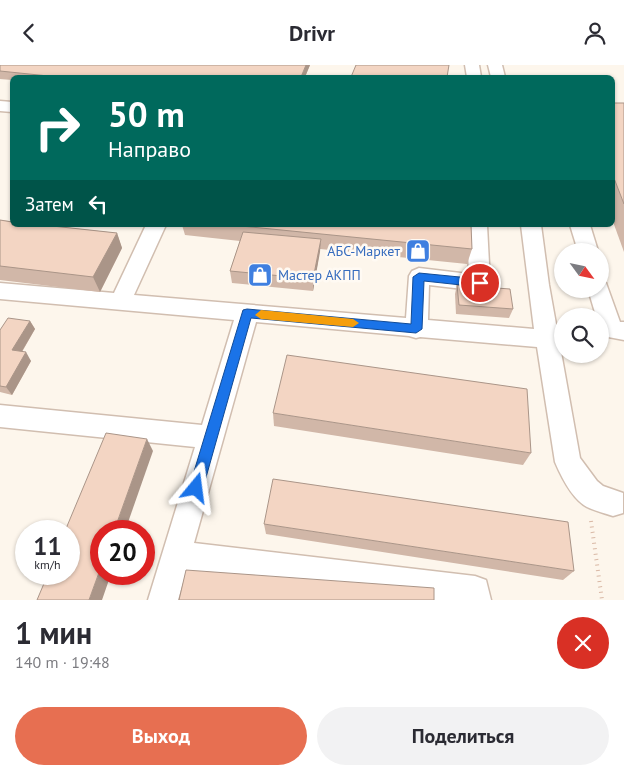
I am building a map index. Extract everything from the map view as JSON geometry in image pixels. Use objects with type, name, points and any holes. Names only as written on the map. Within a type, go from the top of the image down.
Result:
[{"type":"lane","points":[[120,302],[155,227]]},
{"type":"lane","points":[[416,329],[419,277],[480,283],[477,227]]},
{"type":"lane","points":[[531,227],[568,462],[587,490],[595,497],[613,503]]},
{"type":"lane","points":[[581,227],[586,243]]},
{"type":"lane","points":[[0,291],[416,329],[548,339]]},
{"type":"lane","points":[[602,298],[611,330],[624,331]]},
{"type":"lane","points":[[163,600],[247,313]]},
{"type":"lane","points":[[0,416],[210,437]]},
{"type":"lane","points":[[176,556],[475,591],[476,600]]},
{"type":"path","points":[[587,490],[602,600]]},
{"type":"building","points":[[0,65],[306,65],[302,75],[39,75],[0,71]]},
{"type":"building","points":[[356,65],[449,65],[447,75],[352,75]]},
{"type":"building","points":[[615,103],[624,103],[624,204],[615,181]]},
{"type":"building","points":[[0,220],[10,222],[10,227],[62,227],[117,233],[93,277],[0,266]]},
{"type":"building","points":[[251,227],[471,227],[472,249]]},
{"type":"building","points":[[243,232],[321,239],[313,279],[230,271]]},
{"type":"building","points":[[457,285],[510,289],[513,309],[459,305]]},
{"type":"building","points":[[8,318],[30,321],[12,350],[26,352],[6,387],[0,386],[0,330]]},
{"type":"building","points":[[287,355],[527,389],[531,453],[273,413]]},
{"type":"building","points":[[106,433],[147,439],[118,520],[90,520],[90,585],[94,585],[89,600],[37,600],[43,585],[80,585],[80,520],[70,520]]},
{"type":"building","points":[[273,479],[568,522],[574,571],[264,524]]},
{"type":"building","points":[[186,570],[434,588],[434,600],[179,600]]},
{"type":"slow traffic","points":[[261,315],[353,323]]},
{"type":"place","name":"АБС-Маркет","points":[[418,251]]},
{"type":"place","name":"Мастер АКПП","points":[[260,275]]},
{"type":"route","points":[[196,488],[247,313],[416,329],[419,277],[480,283]]}]
